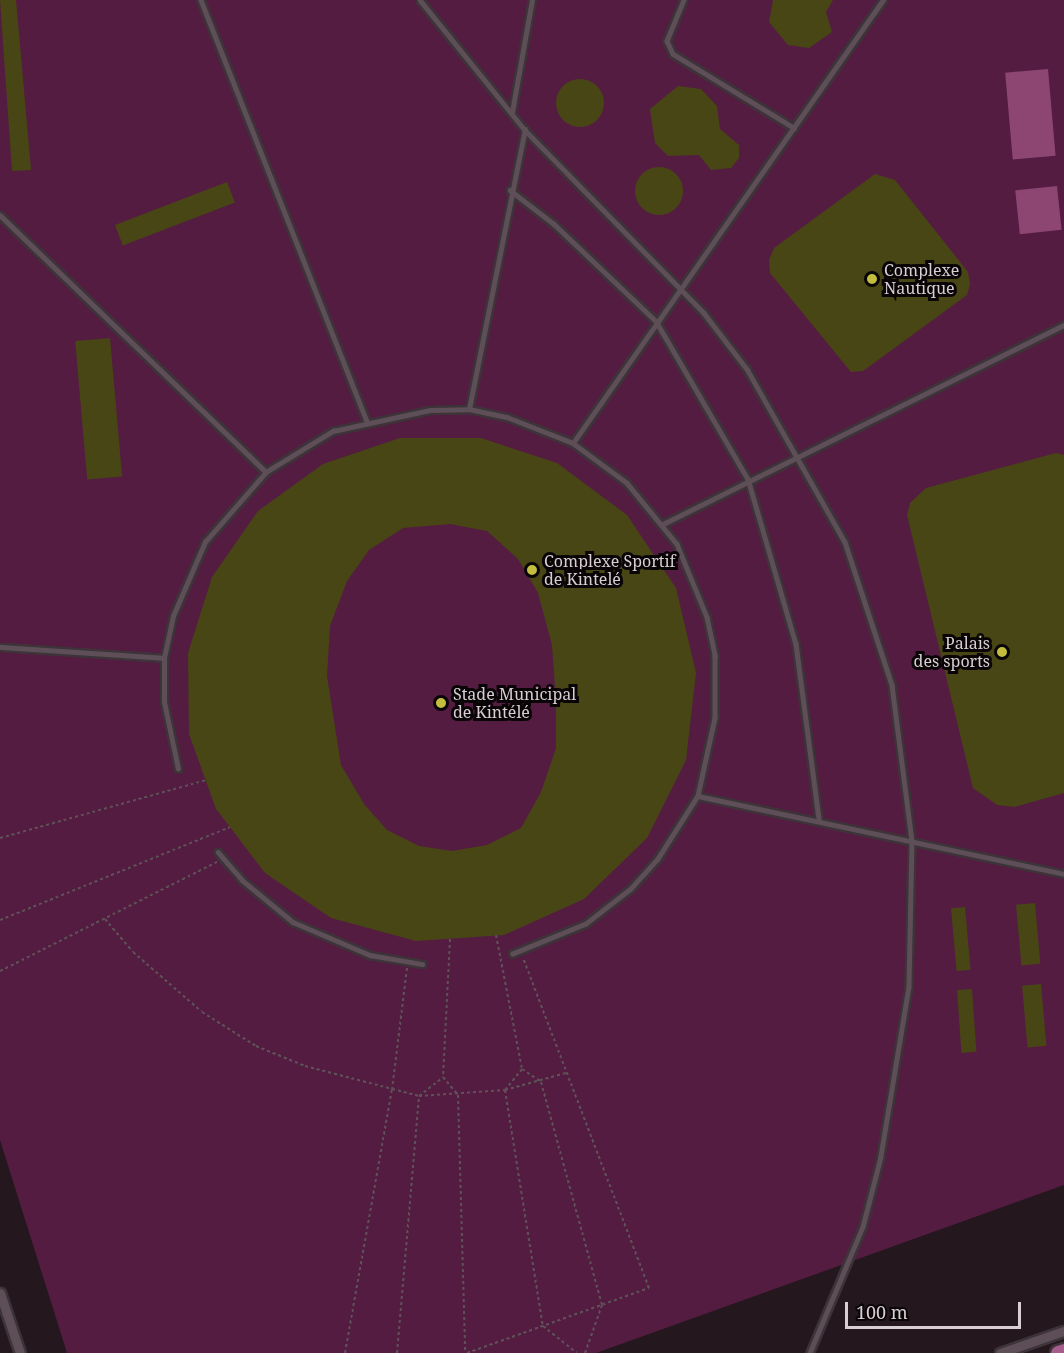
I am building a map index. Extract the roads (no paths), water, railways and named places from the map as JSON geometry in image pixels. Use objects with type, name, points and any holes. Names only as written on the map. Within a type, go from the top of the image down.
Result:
[{"type":"main road","points":[[1058,1353],[1064,1351]]},
{"type":"street","points":[[0,1293],[20,1353]]},
{"type":"street","points":[[1000,1353],[1064,1331]]},
{"type":"lane","points":[[201,0],[368,421]]},
{"type":"lane","points":[[420,0],[525,130],[682,289],[747,369],[800,454],[845,542],[892,686],[912,842],[909,987],[881,1157],[863,1227],[810,1353]]},
{"type":"lane","points":[[512,112],[532,0]]},
{"type":"lane","points":[[684,0],[667,41],[673,54],[794,128]]},
{"type":"lane","points":[[573,443],[883,0]]},
{"type":"lane","points":[[469,409],[510,190],[525,130]]},
{"type":"lane","points":[[510,190],[554,224],[657,321],[748,479],[796,644],[819,818]]},
{"type":"lane","points":[[0,216],[266,472]]},
{"type":"lane","points":[[663,524],[748,479],[1064,325]]},
{"type":"lane","points":[[178,770],[164,702],[164,658],[194,560],[234,502],[266,472],[305,445],[368,421],[407,412],[469,409],[573,443],[627,483],[663,524],[695,580],[715,656],[715,718],[698,796],[631,889],[586,924],[513,954]]},
{"type":"lane","points":[[0,647],[164,658]]},
{"type":"lane","points":[[698,796],[819,818],[912,842],[1064,874]]},
{"type":"lane","points":[[218,852],[293,922],[370,955],[422,964]]},
{"type":"place","name":"Complexe Nautique","points":[[872,279]]},
{"type":"place","name":"Complexe Sportif de Kintelé","points":[[532,570]]},
{"type":"place","name":"Palais des sports","points":[[1002,652]]},
{"type":"place","name":"Stade Municipal de Kintélé","points":[[441,703]]}]
